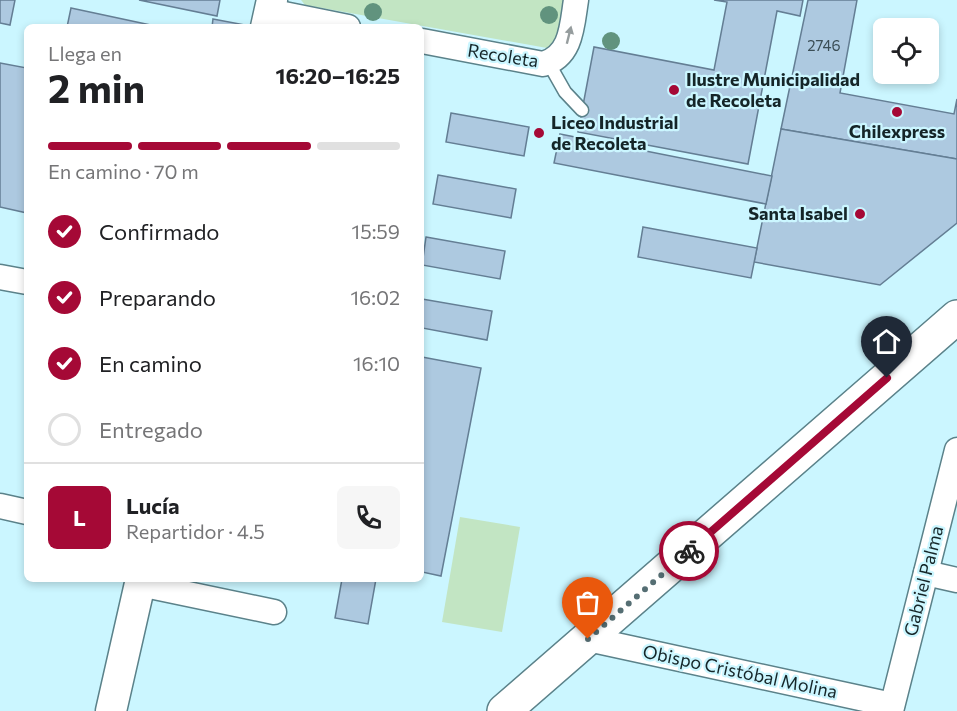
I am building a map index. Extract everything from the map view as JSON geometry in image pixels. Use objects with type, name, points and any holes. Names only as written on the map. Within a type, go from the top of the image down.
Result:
[{"type":"main road","points":[[504,711],[957,317]]},
{"type":"street","name":"Recoleta","points":[[424,41],[537,64],[548,62],[559,56],[567,44],[576,0]]},
{"type":"street","points":[[269,13],[331,24]]},
{"type":"street","points":[[0,277],[24,281]]},
{"type":"street","name":"Gabriel Palma","points":[[892,708],[957,450]]},
{"type":"street","points":[[0,506],[24,511]]},
{"type":"street","points":[[926,573],[957,580]]},
{"type":"street","points":[[111,711],[140,582]]},
{"type":"street","points":[[144,582],[274,612]]},
{"type":"street","name":"Obispo Cristóbal Molina","points":[[588,639],[892,708]]},
{"type":"lane","points":[[548,62],[565,92],[582,110]]},
{"type":"green space","points":[[301,0],[566,0],[559,36],[547,48],[424,26],[424,24],[412,24],[305,5]]},
{"type":"green space","points":[[460,517],[520,527],[502,632],[442,622]]},
{"type":"building","points":[[0,0],[15,0],[10,25],[0,23]]},
{"type":"building","points":[[139,0],[220,0],[217,16]]},
{"type":"building","name":"Ilustre Municipalidad de Recoleta","points":[[714,0],[803,0],[800,16],[777,11],[748,164],[578,132],[594,47],[714,70],[727,2]]},
{"type":"building","points":[[808,0],[857,0],[840,93],[954,114],[957,99],[957,159],[781,129]]},
{"type":"building","points":[[71,8],[146,24],[68,24]]},
{"type":"building","points":[[213,19],[240,24],[212,24]]},
{"type":"building","points":[[0,63],[24,67],[24,212],[0,207]]},
{"type":"building","points":[[451,113],[529,127],[524,156],[446,142]]},
{"type":"building","name":"Santa Isabel","points":[[781,129],[957,159],[957,223],[880,285],[754,262]]},
{"type":"building","points":[[560,134],[772,176],[766,204],[554,163]]},
{"type":"building","points":[[438,175],[516,189],[511,218],[433,204]]},
{"type":"building","points":[[643,227],[757,248],[751,278],[638,257]]},
{"type":"building","points":[[426,237],[505,251],[500,279],[424,265]]},
{"type":"building","points":[[424,299],[492,311],[487,340],[424,328]]},
{"type":"building","points":[[424,357],[481,368],[441,576],[424,572]]},
{"type":"building","points":[[341,582],[375,582],[368,624],[335,618]]},
{"type":"way so far","points":[[588,639],[689,551]]},
{"type":"place","name":"Ilustre Municipalidad de Recoleta","points":[[674,90]]},
{"type":"place","name":"Chilexpress","points":[[897,112]]},
{"type":"place","name":"Liceo Industrial de Recoleta","points":[[539,133]]},
{"type":"place","name":"Santa Isabel","points":[[860,214]]},
{"type":"route","points":[[689,551],[887,378]]}]
